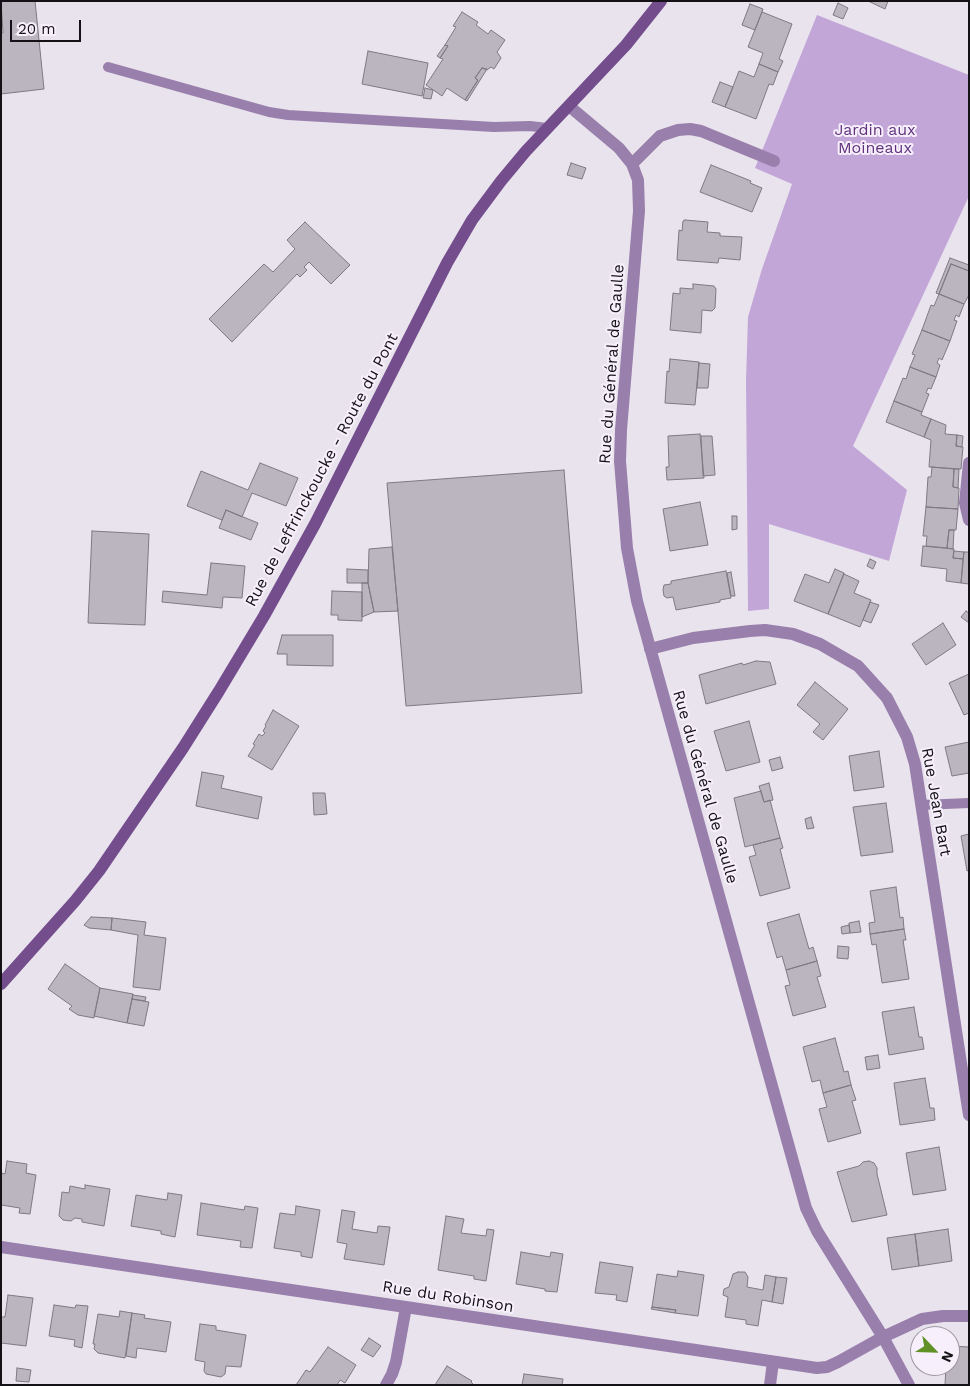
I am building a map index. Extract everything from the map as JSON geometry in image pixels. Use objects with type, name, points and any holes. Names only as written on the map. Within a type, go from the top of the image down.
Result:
[{"type":"main road","name":"Rue de Leffrinckoucke - Route du Pont","points":[[1,984],[75,901],[99,871],[187,742],[264,616],[311,532],[447,263],[481,207],[547,128],[637,32],[661,1]]},
{"type":"street","name":"Rue du Général de Gaulle","points":[[568,106],[611,140],[632,164],[638,180],[640,199],[620,430],[620,461],[630,567],[650,649],[806,1208],[817,1231],[883,1337],[909,1385]]},
{"type":"street","points":[[632,164],[660,136],[678,130],[690,129],[701,131],[774,161]]},
{"type":"street","points":[[969,464],[965,503],[969,520]]},
{"type":"street","name":"Rue Jean Bart","points":[[650,649],[693,638],[765,630],[793,634],[833,650],[858,666],[887,698],[895,710],[911,750],[969,1115]]},
{"type":"street","name":"Rue du Robinson","points":[[1,1247],[812,1368],[828,1367],[883,1337],[922,1319],[943,1316],[969,1316]]},
{"type":"street","points":[[386,1385],[396,1362],[406,1307]]},
{"type":"street","points":[[770,1385],[773,1362]]},
{"type":"lane","points":[[108,67],[269,112],[288,115],[484,127],[530,126],[547,128]]},
{"type":"lane","points":[[921,805],[969,803]]},
{"type":"green space","name":"Jardin aux Moineaux","points":[[817,15],[969,75],[969,196],[853,446],[907,490],[889,561],[769,524],[769,609],[748,611],[746,381],[748,317],[762,269],[792,184],[755,168]]},
{"type":"building","points":[[1,1],[35,1],[44,89],[1,94],[1,33],[3,33]]},
{"type":"building","points":[[868,1],[888,1],[885,9]]},
{"type":"building","points":[[838,3],[848,8],[843,19],[833,15]]},
{"type":"building","points":[[750,4],[763,9],[755,30],[742,25]]},
{"type":"building","points":[[462,12],[478,22],[476,25],[488,34],[491,30],[505,40],[497,52],[501,58],[494,69],[491,67],[487,70],[482,68],[475,78],[478,80],[465,100],[447,88],[442,96],[426,85],[443,59],[440,58],[448,46],[445,45],[456,27],[453,26]]},
{"type":"building","points":[[762,12],[792,24],[779,59],[783,61],[778,72],[759,64],[763,53],[748,47]]},
{"type":"building","points":[[445,45],[448,46],[440,58],[437,56]]},
{"type":"building","points":[[368,51],[428,63],[422,96],[362,84]]},
{"type":"building","points":[[759,64],[778,72],[773,85],[769,84],[756,119],[725,107],[739,71],[754,77]]},
{"type":"building","points":[[482,68],[487,69],[467,101],[465,100],[478,80],[475,78]]},
{"type":"building","points":[[720,82],[733,87],[725,107],[712,102]]},
{"type":"building","points":[[425,88],[433,90],[431,99],[423,98]]},
{"type":"building","points":[[571,163],[586,168],[582,179],[567,175]]},
{"type":"building","points":[[711,165],[751,181],[750,183],[762,188],[752,212],[700,192]]},
{"type":"building","points":[[683,221],[708,222],[707,232],[720,233],[720,236],[742,237],[740,260],[719,258],[718,263],[677,260],[679,230],[682,231]]},
{"type":"building","points":[[305,222],[350,265],[331,284],[309,262],[304,267],[307,270],[300,277],[297,274],[232,342],[209,319],[264,264],[273,272],[295,249],[287,240]]},
{"type":"building","points":[[950,258],[969,265],[969,271],[951,264],[939,294],[936,293]]},
{"type":"building","points":[[951,264],[969,271],[969,295],[964,304],[939,294]]},
{"type":"building","points":[[693,284],[714,286],[716,289],[715,308],[712,311],[702,310],[701,333],[670,330],[673,293],[680,294],[680,288],[693,289]]},
{"type":"building","points":[[939,294],[964,304],[959,317],[956,315],[954,320],[957,321],[950,341],[922,330],[931,305],[934,306]]},
{"type":"building","points":[[922,330],[950,341],[942,360],[939,358],[937,363],[940,365],[936,377],[910,367],[915,355],[912,354]]},
{"type":"building","points":[[670,359],[699,362],[695,405],[665,403],[667,371],[669,372]]},
{"type":"building","points":[[699,363],[710,364],[708,388],[697,388]]},
{"type":"building","points":[[910,367],[936,377],[931,389],[928,388],[926,393],[929,394],[922,412],[894,401],[903,378],[906,379]]},
{"type":"building","points":[[894,401],[922,412],[921,415],[931,419],[924,437],[886,422]]},
{"type":"building","points":[[931,419],[946,425],[945,434],[957,435],[956,446],[963,447],[961,469],[929,467],[931,440],[924,437]]},
{"type":"building","points":[[700,434],[704,478],[667,480],[666,467],[669,467],[668,436]]},
{"type":"building","points":[[957,435],[963,436],[962,447],[956,446]]},
{"type":"building","points":[[701,436],[712,436],[715,475],[703,476]]},
{"type":"building","points":[[260,463],[298,478],[286,506],[252,493],[242,517],[226,510],[222,520],[187,506],[201,471],[248,490]]},
{"type":"building","points":[[932,467],[954,469],[953,487],[959,488],[958,509],[926,507],[928,477],[931,477]]},
{"type":"building","points":[[954,469],[959,469],[958,488],[953,487]]},
{"type":"building","points":[[564,470],[582,693],[406,706],[387,483]]},
{"type":"building","points":[[700,502],[708,545],[670,551],[663,509]]},
{"type":"building","points":[[926,507],[958,509],[956,530],[949,530],[947,548],[926,546],[927,536],[923,536]]},
{"type":"building","points":[[226,510],[258,523],[251,540],[219,528]]},
{"type":"building","points":[[732,516],[737,516],[737,529],[732,530]]},
{"type":"building","points":[[949,530],[954,530],[953,549],[947,548]]},
{"type":"building","points":[[92,531],[149,534],[145,625],[88,623]]},
{"type":"building","points":[[923,546],[954,549],[953,558],[963,559],[961,583],[946,581],[947,569],[921,566]]},
{"type":"building","points":[[392,547],[398,611],[374,612],[368,583],[369,549]]},
{"type":"building","points":[[954,551],[964,552],[963,559],[953,558]]},
{"type":"building","points":[[964,552],[969,552],[969,584],[961,583]]},
{"type":"building","points":[[870,559],[876,562],[873,569],[867,566]]},
{"type":"building","points":[[211,563],[245,566],[242,598],[223,597],[222,608],[162,602],[163,591],[207,595]]},
{"type":"building","points":[[347,569],[368,570],[368,583],[347,583]]},
{"type":"building","points":[[835,569],[844,573],[828,614],[794,601],[805,574],[829,583]]},
{"type":"building","points":[[726,571],[731,598],[720,600],[720,602],[676,610],[673,597],[667,598],[664,596],[664,585],[671,584],[671,581]]},
{"type":"building","points":[[731,572],[735,596],[731,596],[727,573]]},
{"type":"building","points":[[844,574],[859,581],[854,593],[871,600],[860,627],[828,614]]},
{"type":"building","points":[[362,583],[368,583],[374,612],[362,617]]},
{"type":"building","points":[[332,591],[362,592],[362,621],[338,620],[338,615],[331,615]]},
{"type":"building","points":[[870,602],[879,605],[871,623],[863,620]]},
{"type":"building","points":[[966,611],[969,613],[969,623],[961,617]]},
{"type":"building","points":[[943,623],[956,645],[926,665],[912,644]]},
{"type":"building","points":[[282,635],[333,635],[333,666],[287,665],[287,654],[277,654]]},
{"type":"building","points":[[756,661],[770,662],[776,684],[706,704],[699,675]]},
{"type":"building","points":[[969,674],[969,713],[964,715],[949,683]]},
{"type":"building","points":[[815,682],[848,709],[823,740],[813,732],[820,724],[797,705]]},
{"type":"building","points":[[273,710],[299,726],[272,770],[248,756],[259,734],[262,736],[265,733],[263,731],[265,725]]},
{"type":"building","points":[[749,721],[760,762],[726,771],[714,731]]},
{"type":"building","points":[[969,742],[969,773],[952,776],[945,747]]},
{"type":"building","points":[[879,751],[884,787],[854,791],[849,756]]},
{"type":"building","points":[[780,757],[783,768],[772,771],[769,760]]},
{"type":"building","points":[[202,772],[224,776],[221,788],[262,797],[258,819],[196,806]]},
{"type":"building","points":[[769,783],[773,800],[764,802],[759,786]]},
{"type":"building","points":[[761,791],[764,802],[770,800],[780,838],[745,847],[734,798]]},
{"type":"building","points":[[313,793],[325,793],[327,814],[314,815]]},
{"type":"building","points":[[886,803],[893,852],[861,856],[853,807]]},
{"type":"building","points":[[811,817],[814,828],[807,829],[805,819]]},
{"type":"building","points":[[969,834],[969,870],[967,871],[961,836]]},
{"type":"building","points":[[780,838],[783,848],[780,849],[790,888],[760,896],[749,857],[756,855],[753,845]]},
{"type":"building","points":[[896,887],[900,918],[903,917],[904,929],[870,934],[869,923],[875,922],[870,891]]},
{"type":"building","points":[[799,914],[809,949],[813,947],[817,961],[786,970],[782,956],[777,958],[767,923]]},
{"type":"building","points":[[91,917],[112,918],[111,930],[89,928],[84,925]]},
{"type":"building","points":[[112,918],[146,922],[144,935],[166,938],[160,990],[133,987],[138,935],[111,930]]},
{"type":"building","points":[[859,921],[861,932],[850,933],[849,923]]},
{"type":"building","points":[[849,925],[850,933],[842,934],[841,927]]},
{"type":"building","points":[[904,929],[906,940],[903,940],[909,979],[882,983],[876,944],[872,945],[870,934]]},
{"type":"building","points":[[838,946],[849,947],[848,959],[837,958]]},
{"type":"building","points":[[817,961],[821,976],[817,977],[826,1007],[793,1016],[785,986],[790,985],[786,970]]},
{"type":"building","points":[[65,964],[100,988],[94,1018],[78,1015],[69,1009],[72,1006],[48,989]]},
{"type":"building","points":[[100,988],[133,994],[127,1023],[94,1016]]},
{"type":"building","points":[[133,995],[146,997],[145,1001],[132,999]]},
{"type":"building","points":[[132,999],[149,1002],[144,1026],[127,1023]]},
{"type":"building","points":[[914,1007],[919,1037],[922,1037],[924,1049],[889,1055],[882,1012]]},
{"type":"building","points":[[835,1038],[844,1072],[848,1071],[851,1085],[823,1093],[820,1080],[812,1082],[803,1047]]},
{"type":"building","points":[[878,1055],[880,1068],[867,1070],[865,1057]]},
{"type":"building","points":[[925,1078],[930,1108],[934,1108],[935,1120],[900,1125],[894,1083]]},
{"type":"building","points":[[851,1085],[856,1100],[852,1101],[861,1133],[828,1142],[819,1109],[827,1107],[823,1093]]},
{"type":"building","points":[[939,1147],[946,1190],[913,1195],[906,1153]]},
{"type":"building","points":[[7,1161],[27,1164],[26,1173],[36,1175],[30,1214],[19,1213],[20,1208],[1,1205],[1,1173],[5,1174]]},
{"type":"building","points":[[869,1161],[874,1163],[877,1168],[887,1215],[852,1222],[837,1172]]},
{"type":"building","points":[[85,1185],[110,1189],[104,1226],[82,1222],[82,1219],[63,1220],[59,1216],[62,1192],[69,1193],[70,1186],[85,1189]]},
{"type":"building","points":[[168,1193],[182,1195],[175,1237],[161,1234],[161,1231],[131,1226],[136,1195],[167,1200]]},
{"type":"building","points":[[201,1203],[244,1210],[245,1206],[258,1208],[252,1248],[240,1247],[241,1241],[197,1235]]},
{"type":"building","points":[[296,1206],[320,1210],[312,1258],[301,1256],[301,1252],[274,1248],[280,1213],[295,1215]]},
{"type":"building","points":[[342,1210],[355,1212],[352,1229],[377,1233],[378,1226],[390,1227],[384,1265],[344,1259],[347,1244],[337,1242]]},
{"type":"building","points":[[446,1216],[464,1219],[461,1233],[486,1236],[487,1229],[494,1230],[486,1281],[474,1279],[474,1276],[438,1270]]},
{"type":"building","points":[[948,1229],[952,1261],[919,1266],[915,1234]]},
{"type":"building","points":[[915,1234],[919,1266],[892,1270],[887,1238]]},
{"type":"building","points":[[521,1252],[550,1257],[551,1252],[563,1254],[557,1292],[516,1284]]},
{"type":"building","points":[[600,1262],[633,1267],[627,1302],[616,1300],[617,1295],[595,1293]]},
{"type":"building","points":[[678,1271],[704,1275],[698,1316],[675,1313],[676,1310],[652,1307],[657,1274],[677,1277]]},
{"type":"building","points":[[745,1272],[748,1277],[747,1287],[763,1290],[765,1275],[776,1277],[772,1302],[762,1300],[758,1326],[746,1324],[746,1320],[725,1317],[728,1297],[723,1295],[724,1289],[729,1287],[733,1274]]},
{"type":"building","points":[[776,1277],[787,1278],[783,1304],[772,1302]]},
{"type":"building","points":[[8,1295],[33,1298],[26,1346],[1,1343],[1,1317],[5,1317]]},
{"type":"building","points":[[54,1305],[75,1308],[76,1305],[88,1306],[82,1348],[74,1346],[75,1340],[49,1336]]},
{"type":"building","points":[[652,1307],[676,1310],[675,1313],[651,1309]]},
{"type":"building","points":[[120,1311],[132,1313],[125,1358],[98,1353],[94,1349],[95,1344],[93,1344],[98,1314],[119,1317]]},
{"type":"building","points":[[132,1313],[145,1315],[144,1318],[171,1322],[166,1352],[137,1348],[136,1358],[126,1356]]},
{"type":"building","points":[[200,1324],[216,1326],[216,1330],[246,1335],[241,1367],[226,1366],[225,1374],[221,1377],[206,1374],[204,1371],[205,1362],[195,1360]]},
{"type":"building","points":[[369,1338],[381,1346],[373,1357],[361,1350]]},
{"type":"building","points":[[328,1347],[356,1365],[345,1383],[340,1380],[337,1385],[296,1385],[306,1370],[310,1372]]},
{"type":"building","points":[[960,1347],[969,1347],[969,1385],[945,1385],[945,1376],[960,1376]]},
{"type":"building","points":[[447,1366],[472,1381],[474,1385],[435,1385]]},
{"type":"building","points":[[17,1368],[31,1370],[29,1382],[16,1381]]},
{"type":"building","points":[[524,1374],[563,1379],[562,1385],[522,1385]]}]
